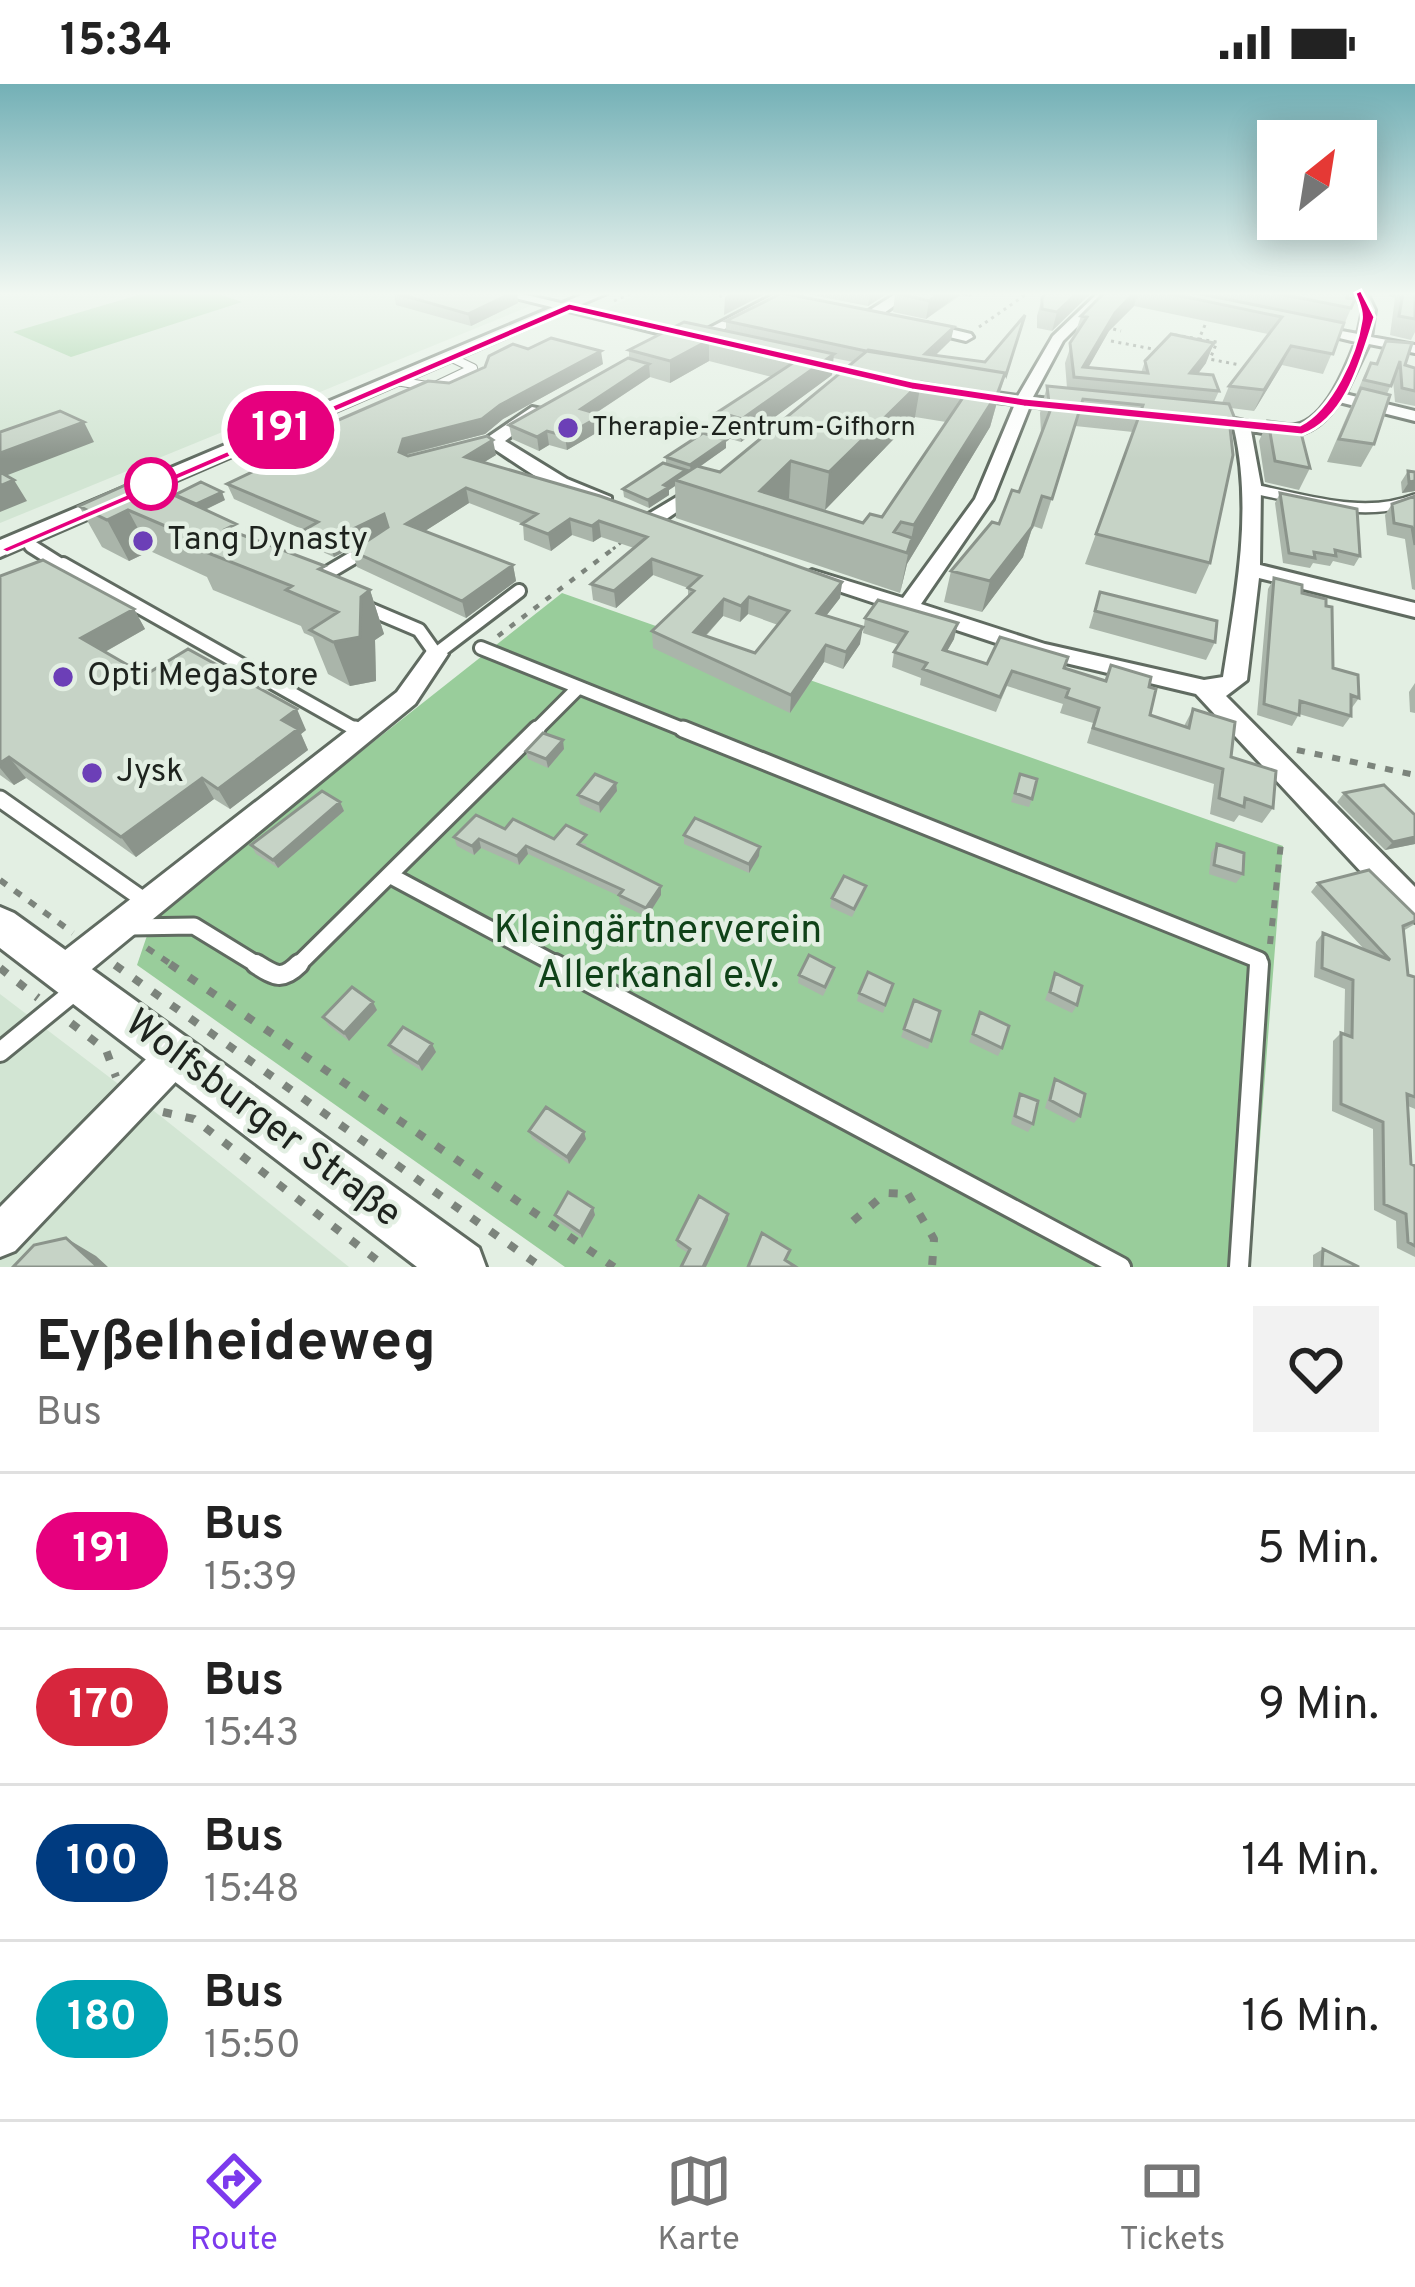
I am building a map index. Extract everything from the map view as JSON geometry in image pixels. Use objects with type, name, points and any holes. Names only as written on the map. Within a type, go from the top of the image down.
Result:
[{"type":"street","points":[[11,544],[474,348]]},
{"type":"street","points":[[907,609],[984,500],[1024,402],[1054,348]]},
{"type":"street","points":[[1210,421],[1302,430],[1316,423],[1336,397],[1359,348]]},
{"type":"street","points":[[957,392],[1094,409]]},
{"type":"street","points":[[1336,397],[1415,416]]},
{"type":"street","points":[[547,405],[483,444],[561,483],[686,532]]},
{"type":"street","points":[[785,567],[1040,650],[1204,688],[1225,688],[1235,680],[1250,569],[1250,488],[1240,424]]},
{"type":"street","points":[[652,520],[707,482]]},
{"type":"street","points":[[1250,569],[1415,610]]},
{"type":"street","points":[[83,964],[117,928],[406,698],[436,653]]},
{"type":"street","points":[[1204,688],[1415,908]]},
{"type":"street","name":"Wolfsburger Straße","points":[[0,926],[83,964],[175,1056],[460,1267]]},
{"type":"street","points":[[0,1236],[87,1162],[175,1056]]},
{"type":"lane","points":[[396,382],[448,390],[484,373],[452,358]]},
{"type":"lane","points":[[1250,488],[1354,506],[1395,507],[1415,499]]},
{"type":"lane","points":[[332,592],[311,583],[385,538]]},
{"type":"lane","points":[[11,544],[63,564],[362,733]]},
{"type":"lane","points":[[44,573],[63,564]]},
{"type":"lane","points":[[354,602],[419,630],[436,653],[519,591]]},
{"type":"lane","points":[[481,648],[1259,960],[1239,1267]]},
{"type":"lane","points":[[117,928],[194,926],[277,977],[287,976],[578,688]]},
{"type":"lane","points":[[0,799],[149,903]]},
{"type":"lane","points":[[392,876],[1120,1267]]},
{"type":"lane","points":[[0,1052],[83,964]]},
{"type":"path","points":[[1149,348],[1164,351]]},
{"type":"path","points":[[1210,359],[1214,348]]},
{"type":"path","points":[[1187,355],[1240,365]]},
{"type":"path","points":[[481,648],[652,520]]},
{"type":"path","points":[[1257,742],[1415,775]]},
{"type":"path","points":[[1259,960],[1269,958],[1281,843]]},
{"type":"path","points":[[0,880],[83,964],[541,1267]]},
{"type":"path","points":[[117,928],[614,1267]]},
{"type":"path","points":[[160,1111],[194,1119],[386,1267]]},
{"type":"path","points":[[853,1221],[886,1193],[908,1194],[934,1239],[932,1267]]},
{"type":"shaded area","points":[[0,348],[427,348],[0,523]]},
{"type":"shaded area","points":[[0,994],[163,1118],[349,1267],[0,1267]]},
{"type":"green space","points":[[51,348],[98,348],[71,357]]},
{"type":"green space","name":"Kleingärtnerverein Allerkanal e.V.","points":[[562,593],[1283,846],[1250,1267],[565,1267],[137,965],[154,915]]},
{"type":"building","points":[[505,348],[601,351],[482,419],[403,439],[399,452],[408,456],[487,436],[493,440],[465,457],[600,496],[842,582],[817,613],[863,627],[846,652],[826,645],[791,695],[652,631],[694,591],[688,588],[701,576],[652,559],[614,591],[591,584],[647,537],[599,521],[592,526],[570,519],[548,534],[522,524],[537,514],[466,488],[406,524],[513,565],[462,601],[352,551],[388,527],[384,514],[328,541],[304,530],[318,522],[227,484],[277,460],[258,453],[299,433],[304,435],[428,381],[449,383],[485,367],[489,356]],"holes":[[[749,597],[789,611],[755,653],[694,632],[724,599],[741,606]]]},
{"type":"building","points":[[633,348],[694,348],[670,361],[629,350]]},
{"type":"building","points":[[743,348],[807,348],[834,354],[742,419],[718,412],[796,361]]},
{"type":"building","points":[[853,348],[931,348],[925,354],[985,362],[997,348],[1014,348],[1006,375]]},
{"type":"building","points":[[1071,348],[1094,348],[1083,367],[1148,373],[1145,361],[1157,348],[1210,348],[1190,373],[1213,375],[1219,391],[1074,377]]},
{"type":"building","points":[[1258,348],[1290,348],[1264,390],[1229,386]]},
{"type":"building","points":[[1303,348],[1335,348],[1333,354]]},
{"type":"building","points":[[1383,348],[1410,348],[1405,365],[1415,368],[1415,391],[1402,388],[1400,361],[1391,386],[1364,380],[1371,363],[1377,364]]},
{"type":"building","points":[[868,350],[1005,373],[998,392],[914,525],[901,522],[894,532],[912,538],[907,553],[675,480],[697,466],[720,472]],"holes":[[[921,382],[968,390],[882,517],[870,514],[863,523],[760,491],[791,461],[829,472]]]},
{"type":"building","points":[[628,358],[649,364],[581,409],[602,415],[565,436],[547,431],[537,437],[509,425]]},
{"type":"building","points":[[1047,386],[1229,404],[1235,419],[1229,418],[1233,455],[1210,563],[1096,534],[1143,405],[1083,399],[1052,499],[1042,496],[1032,527],[990,581],[951,571],[992,522],[999,524],[1012,490],[1019,492],[1050,411]]},
{"type":"building","points":[[1361,388],[1390,395],[1374,444],[1339,439]]},
{"type":"building","points":[[60,411],[84,422],[0,453],[0,432]]},
{"type":"building","points":[[1268,421],[1299,425],[1310,468],[1275,461]]},
{"type":"building","points":[[703,433],[726,440],[690,465],[666,457]]},
{"type":"building","points":[[663,463],[686,470],[648,500],[623,489]]},
{"type":"building","points":[[0,472],[14,480],[0,486]]},
{"type":"building","points":[[139,479],[236,524],[226,529],[325,566],[319,569],[370,590],[361,597],[360,637],[333,642],[310,630],[338,612],[286,590],[292,586],[193,547],[203,542],[128,510],[107,520],[79,506]]},
{"type":"building","points":[[201,482],[222,492],[196,504],[175,495]]},
{"type":"building","points":[[1280,493],[1357,509],[1360,556],[1335,550],[1336,556],[1314,552],[1315,558],[1289,553]]},
{"type":"building","points":[[1415,496],[1415,545],[1412,527],[1394,523],[1392,504]]},
{"type":"building","points":[[43,560],[134,609],[81,638],[145,675],[188,649],[297,709],[282,720],[298,729],[218,789],[202,778],[121,837],[9,757],[0,763],[0,576]]},
{"type":"building","points":[[1274,578],[1302,585],[1302,593],[1326,599],[1326,606],[1332,607],[1333,668],[1358,675],[1359,698],[1351,695],[1351,716],[1300,701],[1299,715],[1264,704]]},
{"type":"building","points":[[1100,592],[1217,621],[1215,642],[1095,611]]},
{"type":"building","points":[[878,600],[958,623],[943,650],[987,664],[1000,637],[1068,657],[1064,668],[1106,681],[1111,665],[1151,677],[1149,687],[1156,689],[1150,715],[1189,728],[1193,709],[1235,722],[1231,757],[1276,771],[1273,808],[1245,798],[1244,807],[1219,798],[1223,769],[1093,728],[1099,708],[1066,697],[1069,689],[1012,671],[1000,697],[923,669],[927,663],[894,652],[907,632],[865,618]]},
{"type":"building","points":[[543,733],[563,740],[546,759],[526,751]]},
{"type":"building","points":[[595,774],[616,783],[599,804],[578,795]]},
{"type":"building","points":[[1020,774],[1037,779],[1032,799],[1015,793]]},
{"type":"building","points":[[1384,785],[1415,815],[1415,837],[1393,842],[1344,793]]},
{"type":"building","points":[[322,791],[340,802],[273,860],[251,845]]},
{"type":"building","points":[[476,815],[505,829],[513,819],[554,839],[566,825],[586,835],[578,844],[661,886],[646,908],[619,895],[623,890],[526,846],[517,856],[479,839],[472,846],[454,837]]},
{"type":"building","points":[[695,818],[760,847],[749,864],[684,835]]},
{"type":"building","points":[[1217,844],[1244,853],[1243,874],[1214,865]]},
{"type":"building","points":[[1369,870],[1415,915],[1415,921],[1403,926],[1408,975],[1415,977],[1415,1097],[1407,1094],[1411,1164],[1415,1166],[1415,1246],[1408,1242],[1406,1214],[1384,1204],[1383,1122],[1341,1104],[1341,1033],[1352,1037],[1353,980],[1322,968],[1323,933],[1390,960],[1318,883]]},
{"type":"building","points":[[844,876],[866,886],[854,909],[832,898]]},
{"type":"building","points":[[809,955],[834,968],[825,987],[799,975]]},
{"type":"building","points":[[868,972],[893,984],[885,1005],[859,993]]},
{"type":"building","points":[[1055,973],[1082,986],[1077,1005],[1050,992]]},
{"type":"building","points":[[352,987],[373,1002],[344,1033],[323,1017]]},
{"type":"building","points":[[914,1000],[940,1011],[931,1041],[904,1029]]},
{"type":"building","points":[[980,1012],[1009,1026],[1002,1048],[973,1034]]},
{"type":"building","points":[[403,1027],[432,1044],[418,1063],[389,1045]]},
{"type":"building","points":[[1055,1079],[1085,1094],[1080,1116],[1050,1100]]},
{"type":"building","points":[[1020,1094],[1038,1101],[1033,1124],[1015,1116]]},
{"type":"building","points":[[546,1107],[584,1132],[567,1157],[529,1131]]},
{"type":"building","points":[[568,1192],[593,1208],[580,1232],[555,1215]]},
{"type":"building","points":[[699,1196],[728,1214],[703,1267],[681,1267],[690,1249],[677,1240]]},
{"type":"building","points":[[762,1233],[790,1250],[785,1260],[796,1267],[748,1267]]},
{"type":"building","points":[[66,1238],[98,1267],[13,1267],[34,1245]]},
{"type":"building","points":[[1323,1249],[1359,1267],[1322,1267]]},
{"type":"bus line","name":"191","points":[[0,549],[474,348]]},
{"type":"bus line","name":"191","points":[[738,348],[849,374],[1024,402],[1302,430],[1316,423],[1331,404],[1360,348]]},
{"type":"place","name":"Therapie-Zentrum-Gifhorn","points":[[568,428]]},
{"type":"place","name":"Tang Dynasty","points":[[143,541]]},
{"type":"place","name":"Opti MegaStore","points":[[63,677]]},
{"type":"place","name":"Jysk","points":[[92,773]]}]
